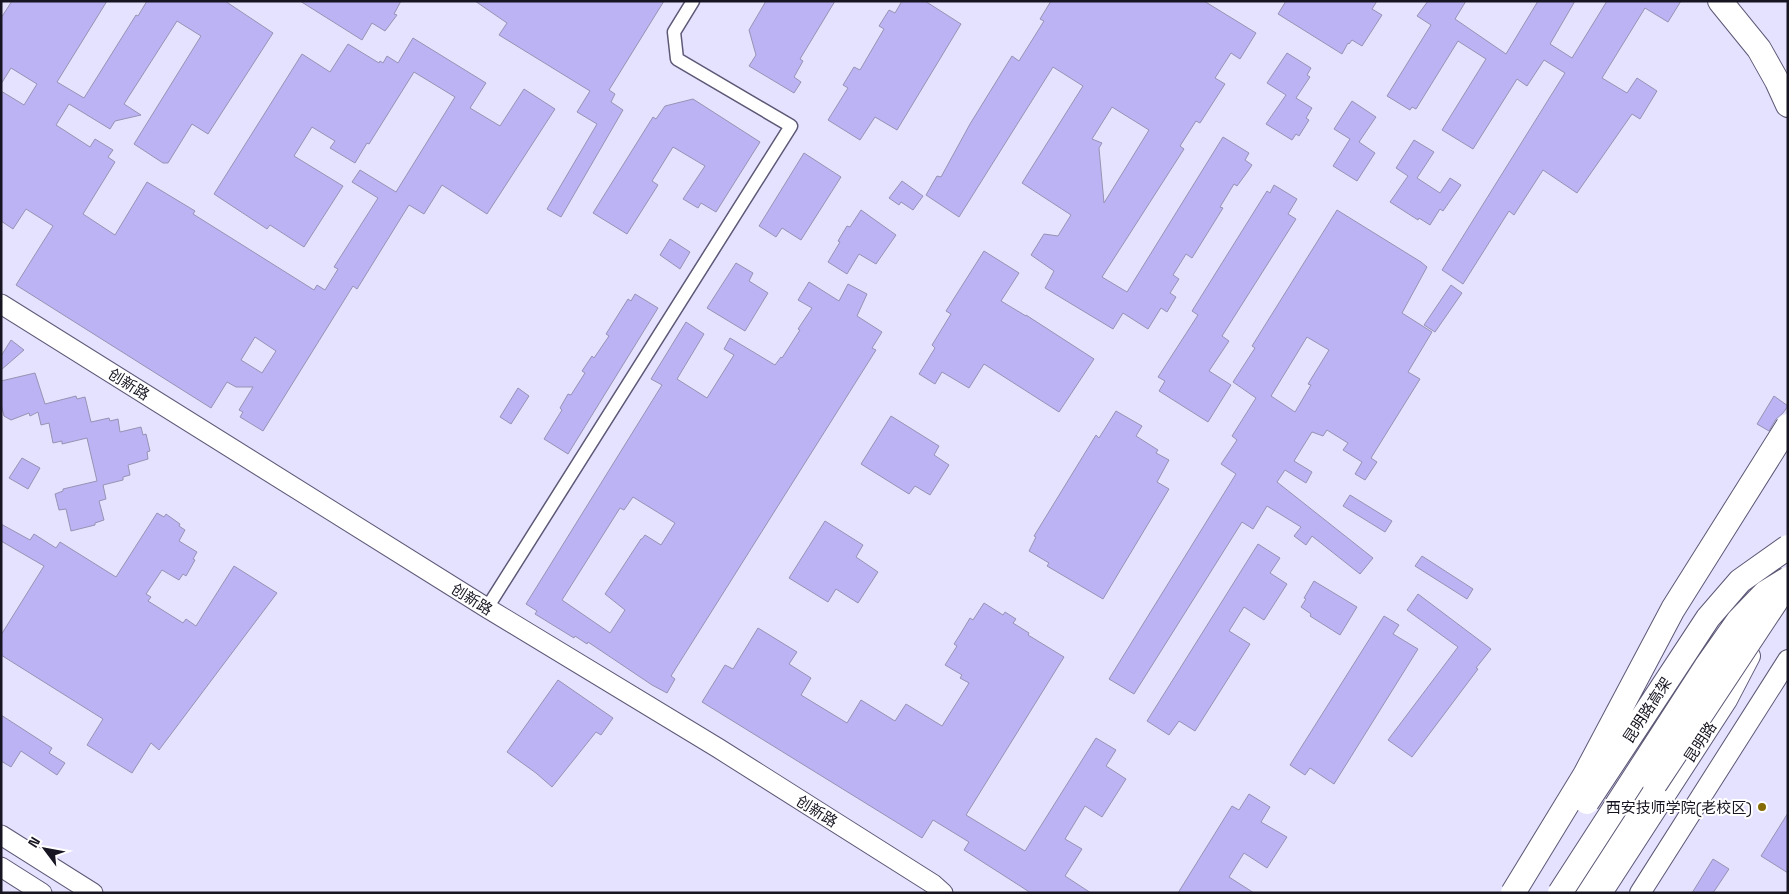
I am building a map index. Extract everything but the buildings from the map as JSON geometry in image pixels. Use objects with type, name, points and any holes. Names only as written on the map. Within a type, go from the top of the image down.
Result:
[{"type":"highway","points":[[1720,1],[1759,49],[1788,105]]},
{"type":"highway","points":[[1762,467],[1788,408]]},
{"type":"highway","points":[[1513,893],[1585,775],[1673,609],[1788,426]]},
{"type":"highway","name":"昆明路高架","points":[[1529,893],[1643,715],[1708,618],[1740,581],[1788,547]]},
{"type":"highway","name":"昆明路高架","points":[[1560,893],[1706,667],[1739,620],[1765,593],[1788,579]]},
{"type":"highway","points":[[1586,893],[1655,784],[1788,583]]},
{"type":"main road","name":"昆明路","points":[[1602,893],[1728,700],[1788,583]]},
{"type":"main road","name":"昆明路","points":[[1640,893],[1788,660]]},
{"type":"street","points":[[487,608],[791,126],[677,58],[674,32],[693,1]]},
{"type":"street","name":"创新路","points":[[1,304],[487,608],[718,748],[933,884],[943,893]]},
{"type":"street","points":[[1504,893],[1652,657],[1788,433]]},
{"type":"street","points":[[1652,657],[1728,700]]},
{"type":"street","points":[[1,835],[93,893]]},
{"type":"street","points":[[1,867],[42,893]]},
{"type":"place","name":"西安技师学院(老校区)","points":[[1762,807]]}]
